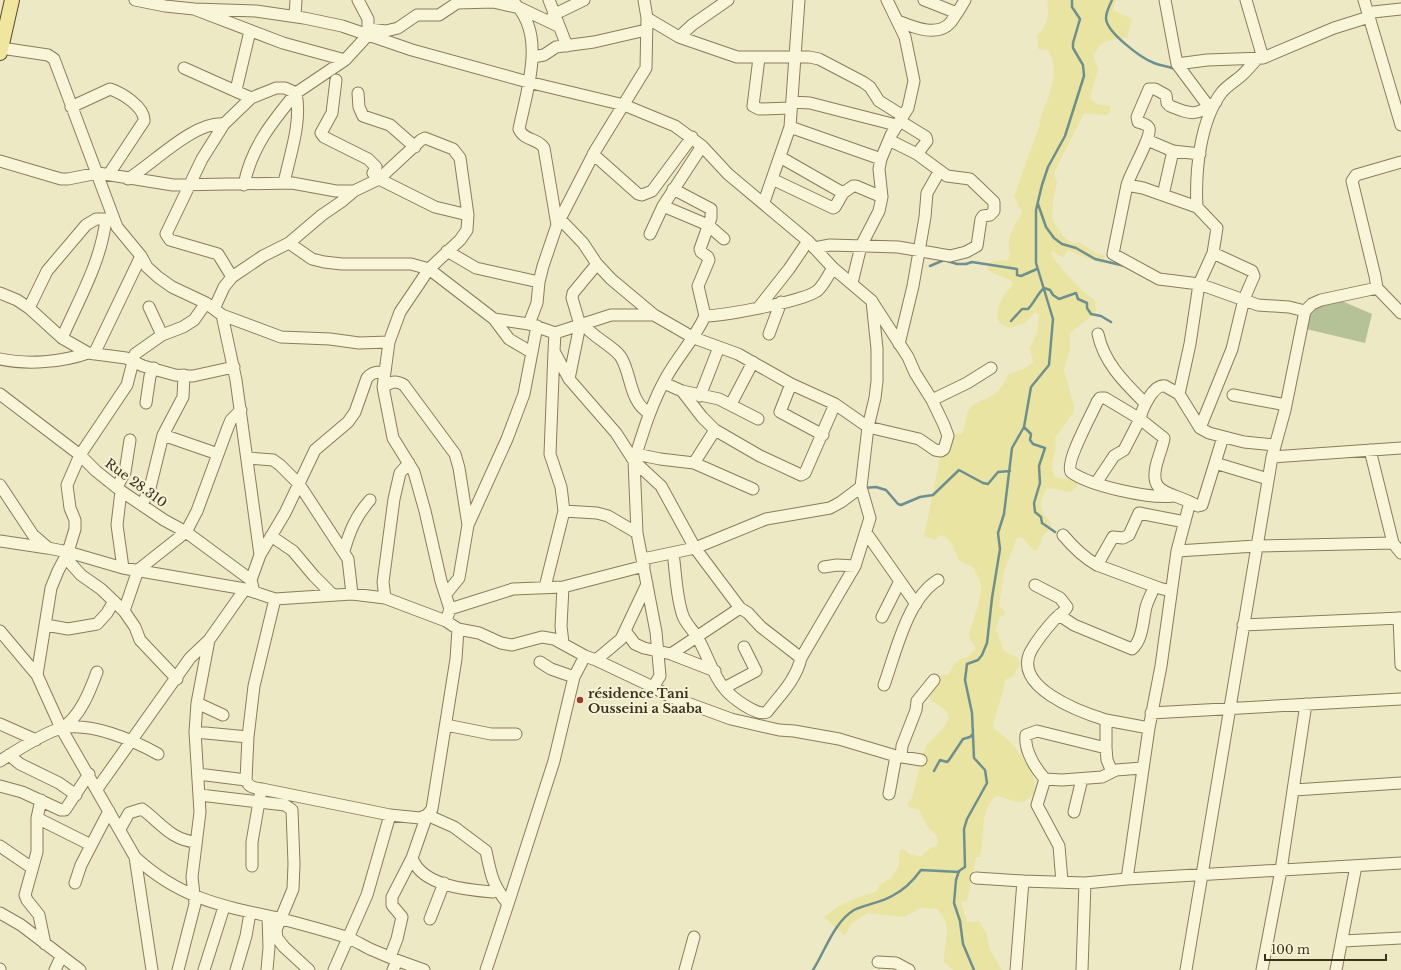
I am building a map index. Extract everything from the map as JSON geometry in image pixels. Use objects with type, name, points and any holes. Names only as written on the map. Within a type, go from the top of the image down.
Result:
[{"type":"main road","points":[[1,50],[12,0]]},
{"type":"street","points":[[135,0],[164,6],[194,9],[215,5],[295,16],[368,32],[412,50],[528,82],[624,105],[675,126],[702,146],[728,174],[764,202],[811,244],[833,268],[872,301],[932,400],[948,436],[942,451],[935,450],[919,439],[868,427],[835,404],[791,384],[753,362],[694,338],[654,315],[611,279],[597,264],[583,243],[559,222],[544,148],[538,142],[525,138],[519,130],[528,82],[533,57],[528,21],[520,8],[511,0]]},
{"type":"street","points":[[295,16],[296,0]]},
{"type":"street","points":[[244,185],[247,166],[256,146],[296,93],[345,60],[368,32],[368,19],[358,0]]},
{"type":"street","points":[[549,0],[567,46]]},
{"type":"street","points":[[554,15],[584,0]]},
{"type":"street","points":[[446,594],[456,583],[460,572],[468,525],[508,439],[524,394],[531,352],[539,282],[559,222],[593,154],[646,68],[647,18],[644,0]]},
{"type":"street","points":[[679,37],[692,25],[728,0]]},
{"type":"street","points":[[764,202],[790,127],[799,0]]},
{"type":"street","points":[[852,283],[861,246],[879,211],[882,197],[879,169],[881,159],[888,140],[900,121],[913,94],[914,81],[905,37],[887,0]]},
{"type":"street","points":[[924,0],[957,13]]},
{"type":"street","points":[[898,20],[913,27],[939,30],[950,23],[965,0]]},
{"type":"street","points":[[1165,0],[1166,13],[1177,64],[1212,105]]},
{"type":"street","points":[[1246,0],[1261,58]]},
{"type":"street","points":[[1364,0],[1399,90],[1401,103]]},
{"type":"street","points":[[1369,0],[1371,15],[1401,126]]},
{"type":"street","points":[[368,32],[386,31],[398,28],[417,15],[439,14],[456,1],[493,2],[520,8],[558,26]]},
{"type":"street","points":[[194,9],[250,32],[345,60]]},
{"type":"street","points":[[1305,311],[1289,306],[1258,305],[1199,284],[1159,279],[1113,254],[1127,185],[1147,140],[1149,129],[1148,126],[1138,122],[1137,117],[1149,89],[1155,88],[1166,95],[1167,103],[1170,106],[1192,114],[1202,112],[1212,105],[1223,91],[1261,58],[1334,28],[1371,15],[1401,9]]},
{"type":"street","points":[[647,18],[679,37],[737,57],[809,57],[819,59],[870,87],[879,101],[900,121],[926,137],[927,141],[917,154]]},
{"type":"street","points":[[533,57],[544,55],[556,47],[594,42],[646,30]]},
{"type":"street","points":[[236,90],[250,32]]},
{"type":"street","points":[[1,50],[52,57],[71,107],[104,174],[110,219],[96,263],[62,338]]},
{"type":"street","points":[[759,58],[753,106],[759,109],[810,103],[900,121]]},
{"type":"street","points":[[1177,64],[1207,60],[1261,58]]},
{"type":"street","points":[[184,68],[251,98]]},
{"type":"street","points":[[336,80],[332,113],[321,133],[328,140],[374,163],[376,167],[372,173],[379,179],[436,207],[468,215]]},
{"type":"street","points":[[232,277],[218,254],[170,240],[166,234],[191,185],[202,159],[224,124],[251,98],[276,88],[285,88],[296,93]]},
{"type":"street","points":[[71,107],[110,89],[130,101],[141,110],[144,116],[144,121],[104,174]]},
{"type":"street","points":[[284,183],[297,124],[298,104],[296,93]]},
{"type":"street","points":[[358,93],[359,107],[363,116],[390,125],[415,147]]},
{"type":"street","points":[[1197,207],[1196,188],[1200,154],[1212,105]]},
{"type":"street","points":[[128,179],[200,127],[214,123],[224,124]]},
{"type":"street","points":[[790,127],[881,159]]},
{"type":"street","points":[[37,675],[51,588],[67,555],[75,529],[75,520],[70,508],[67,485],[80,455],[127,385],[135,354],[162,335],[183,327],[214,309],[224,287],[232,277],[263,256],[289,243],[322,215],[354,191],[379,179],[426,138],[453,149],[457,152],[460,158],[469,225],[465,234],[429,269],[400,312],[389,342],[383,387],[393,438],[414,472],[425,511],[439,574],[450,610],[446,621]]},
{"type":"street","points":[[593,154],[638,194],[642,195],[652,191],[692,138]]},
{"type":"street","points":[[811,244],[898,247],[918,252],[950,256],[974,248],[978,243],[981,218],[990,215],[995,208],[994,202],[970,179],[947,176],[939,172],[917,154],[888,140]]},
{"type":"street","points":[[1147,140],[1172,151],[1200,154]]},
{"type":"street","points":[[650,234],[673,189],[702,146]]},
{"type":"street","points":[[1163,195],[1172,151]]},
{"type":"street","points":[[780,157],[843,193]]},
{"type":"street","points":[[0,161],[61,179],[104,174],[173,185],[296,183],[336,191],[354,191]]},
{"type":"street","points":[[1401,162],[1356,175],[1352,181],[1377,288],[1401,313]]},
{"type":"street","points":[[899,344],[913,286],[927,193],[939,172]]},
{"type":"street","points":[[772,179],[833,208],[843,193],[853,186],[882,197]]},
{"type":"street","points":[[1127,185],[1163,195],[1197,207],[1216,228],[1213,253],[1199,284],[1190,344],[1179,394]]},
{"type":"street","points":[[653,687],[660,676],[656,632],[637,533],[635,457],[650,413],[664,383],[694,338],[705,316],[698,286],[709,260],[700,249],[708,226],[711,209],[673,189]]},
{"type":"street","points":[[663,206],[708,226],[724,239]]},
{"type":"street","points":[[110,219],[126,240],[141,256],[147,267],[158,277],[172,287],[214,309],[281,337],[330,339],[359,344],[389,342]]},
{"type":"street","points":[[29,308],[52,263],[90,221],[110,219]]},
{"type":"street","points":[[289,243],[312,259],[324,262],[342,264],[411,264],[429,269],[456,292],[494,319],[509,339],[531,352]]},
{"type":"street","points":[[759,307],[811,244]]},
{"type":"street","points":[[448,251],[476,268],[539,282]]},
{"type":"street","points":[[1200,428],[1232,349],[1244,299],[1254,273],[1213,253]]},
{"type":"street","points":[[0,359],[32,361],[62,360],[91,353],[141,256]]},
{"type":"street","points":[[597,264],[573,293],[572,298],[582,325],[593,336],[620,356],[638,404],[650,413]]},
{"type":"street","points":[[705,316],[759,307],[812,293],[821,286],[833,268]]},
{"type":"street","points":[[1186,970],[1200,874],[1268,479],[1272,457],[1286,405],[1305,311],[1312,304],[1321,300],[1377,288]]},
{"type":"street","points":[[0,293],[17,300],[29,308],[62,338],[91,353],[133,361],[175,375],[184,376],[202,375],[234,367]]},
{"type":"street","points":[[673,553],[681,609],[685,621],[697,637],[724,688],[743,704],[758,713],[763,714],[767,712],[786,688],[796,672],[801,658],[821,628],[855,566],[866,534],[870,518],[861,486],[868,427],[875,398],[877,381],[877,349],[872,301]]},
{"type":"street","points":[[769,334],[780,302]]},
{"type":"street","points":[[148,307],[162,335]]},
{"type":"street","points":[[214,309],[234,367],[248,458],[260,555]]},
{"type":"street","points":[[494,319],[533,324],[555,333],[611,315],[654,315]]},
{"type":"street","points":[[569,379],[582,325]]},
{"type":"street","points":[[545,587],[564,511],[561,487],[550,454],[555,333]]},
{"type":"street","points":[[1098,334],[1111,365],[1122,381],[1145,403]]},
{"type":"street","points":[[700,396],[719,347]]},
{"type":"street","points":[[554,351],[569,379],[661,486],[695,548],[709,570],[740,608],[801,658]]},
{"type":"street","points":[[731,404],[753,362]]},
{"type":"street","points":[[146,403],[150,376],[154,368]]},
{"type":"street","points":[[932,400],[967,383],[991,368]]},
{"type":"street","points":[[97,789],[131,740],[177,679],[190,658],[209,640],[250,587],[260,555],[272,536],[315,450],[344,426],[355,412],[367,378],[374,372],[384,372]]},
{"type":"street","points":[[142,505],[150,488],[163,435],[183,397],[185,388],[184,376]]},
{"type":"street","points":[[383,387],[391,382],[398,382],[404,385],[455,454],[459,468],[468,525]]},
{"type":"street","points":[[664,383],[682,391],[700,396],[712,397],[731,404],[758,419]]},
{"type":"street","points":[[791,384],[780,412],[823,435]]},
{"type":"street","points":[[1096,483],[1114,456],[1124,450],[1140,419],[1145,403],[1161,385],[1179,394],[1200,428],[1209,433],[1244,442],[1275,445]]},
{"type":"street","points":[[682,391],[702,417],[716,430],[760,456],[803,475],[823,435],[835,404]]},
{"type":"street","name":"Rue 28.310","points":[[0,394],[80,455],[96,471],[119,489],[186,532],[250,587]]},
{"type":"street","points":[[1233,395],[1286,405]]},
{"type":"street","points":[[1174,496],[1155,497],[1096,483],[1075,475],[1069,469],[1069,465],[1100,398],[1105,398],[1140,419],[1164,438],[1153,476],[1159,488],[1198,506],[1202,505],[1223,437]]},
{"type":"street","points":[[124,611],[138,570],[186,532],[197,511],[231,420],[241,410]]},
{"type":"street","points":[[694,463],[716,430]]},
{"type":"street","points":[[163,435],[218,454]]},
{"type":"street","points":[[123,568],[117,525],[119,489],[125,472],[130,440]]},
{"type":"street","points":[[1272,457],[1401,448]]},
{"type":"street","points":[[1370,450],[1393,543],[1401,553]]},
{"type":"street","points":[[635,457],[694,463],[753,489]]},
{"type":"street","points":[[248,458],[273,460],[280,464],[299,484],[348,559],[352,594]]},
{"type":"street","points":[[385,598],[383,582],[394,498],[400,473],[409,463]]},
{"type":"street","points":[[1215,463],[1268,479]]},
{"type":"street","points":[[0,485],[34,535],[48,548]]},
{"type":"street","points":[[450,610],[513,589],[563,586],[673,553],[695,548],[766,520],[835,506],[861,486]]},
{"type":"street","points":[[344,551],[352,524],[359,512],[370,500]]},
{"type":"street","points":[[1127,879],[1142,768],[1162,659],[1177,551],[1190,502]]},
{"type":"street","points":[[564,511],[597,513],[608,516],[637,533]]},
{"type":"street","points":[[1097,565],[1113,537],[1122,538],[1129,535],[1139,513],[1185,522]]},
{"type":"street","points":[[866,534],[916,604]]},
{"type":"street","points":[[1063,535],[1079,552],[1097,565],[1154,587],[1171,591]]},
{"type":"street","points":[[272,536],[293,551],[333,596]]},
{"type":"street","points":[[0,541],[48,548],[67,555],[123,568],[250,587],[275,599],[352,594],[385,598],[446,621],[458,630],[479,633],[512,645],[542,638],[554,639],[585,656],[653,687],[671,697],[731,719],[779,730],[794,731],[854,742],[898,756],[921,760]]},
{"type":"street","points":[[1177,551],[1256,546],[1393,543]]},
{"type":"street","points":[[67,555],[81,575],[114,601],[124,611],[135,627],[140,640],[177,679]]},
{"type":"street","points":[[824,567],[837,565],[855,566]]},
{"type":"street","points":[[884,685],[911,613],[928,586],[938,580]]},
{"type":"street","points":[[882,617],[900,581]]},
{"type":"street","points":[[596,660],[618,642],[626,632],[647,584]]},
{"type":"street","points":[[1035,585],[1060,598],[1066,604],[1066,609],[1059,615],[1031,650],[1027,660],[1029,675],[1036,684],[1076,710],[1106,720],[1149,728]]},
{"type":"street","points":[[563,586],[561,626],[563,643]]},
{"type":"street","points":[[1059,615],[1074,625],[1132,649],[1136,645],[1140,636],[1147,605],[1154,587]]},
{"type":"street","points":[[275,599],[254,686],[248,736],[246,780],[251,787],[390,815],[420,818],[427,815],[454,827],[486,851],[491,875],[496,889],[508,904]]},
{"type":"street","points":[[46,625],[68,629],[97,624],[107,613],[114,601]]},
{"type":"street","points":[[671,654],[740,608]]},
{"type":"street","points":[[1243,625],[1400,618],[1401,664]]},
{"type":"street","points":[[393,962],[402,917],[392,905],[392,896],[412,858],[427,815],[432,809],[456,659],[458,630]]},
{"type":"street","points":[[0,631],[37,675],[61,728],[135,857],[152,970]]},
{"type":"street","points":[[626,632],[635,644],[644,648],[671,654],[715,671]]},
{"type":"street","points":[[178,970],[194,912],[195,896],[192,877],[200,812],[195,732],[197,703],[209,640]]},
{"type":"street","points":[[724,688],[756,671],[744,647]]},
{"type":"street","points":[[486,970],[554,761],[574,677],[585,656]]},
{"type":"street","points":[[540,662],[551,669],[574,677]]},
{"type":"street","points":[[5,758],[70,723],[89,692],[97,672]]},
{"type":"street","points":[[889,794],[898,756],[916,710],[916,701],[934,680]]},
{"type":"street","points":[[1151,713],[1401,699]]},
{"type":"street","points":[[197,703],[223,715]]},
{"type":"street","points":[[1262,970],[1281,870],[1306,704]]},
{"type":"street","points":[[1106,720],[1107,760],[1112,772]]},
{"type":"street","points":[[0,724],[36,740]]},
{"type":"street","points":[[446,725],[490,734],[516,734]]},
{"type":"street","points":[[61,728],[76,727],[112,734],[131,740],[158,754]]},
{"type":"street","points":[[1062,882],[1059,846],[1038,804],[1044,779],[1028,750],[1025,742],[1026,736],[1037,731],[1106,748]]},
{"type":"street","points":[[195,732],[248,736]]},
{"type":"street","points":[[5,758],[20,764],[76,794]]},
{"type":"street","points":[[1044,779],[1082,779],[1102,777],[1123,768],[1142,768]]},
{"type":"street","points":[[0,786],[41,800],[61,810],[65,810],[88,774]]},
{"type":"street","points":[[198,774],[246,780]]},
{"type":"street","points":[[1074,812],[1082,779]]},
{"type":"street","points":[[1294,790],[1401,783]]},
{"type":"street","points":[[252,866],[252,842],[262,789]]},
{"type":"street","points":[[200,795],[285,806],[292,810],[294,879],[288,903],[273,918],[267,970]]},
{"type":"street","points":[[41,800],[37,818],[37,852],[25,897],[39,915],[45,944]]},
{"type":"street","points":[[120,829],[129,813],[142,809],[176,838],[196,842]]},
{"type":"street","points":[[75,883],[91,845],[109,811]]},
{"type":"street","points":[[334,970],[368,895],[390,815]]},
{"type":"street","points":[[37,818],[91,845]]},
{"type":"street","points":[[0,846],[32,868]]},
{"type":"street","points":[[135,857],[159,878],[195,896],[224,907],[273,918],[348,938],[393,962],[424,970]]},
{"type":"street","points":[[412,858],[419,870],[427,877],[472,890],[493,892],[496,889]]},
{"type":"street","points":[[976,878],[1085,883],[1200,874],[1401,863]]},
{"type":"street","points":[[1336,970],[1343,941],[1356,866]]},
{"type":"street","points":[[1016,970],[1023,881]]},
{"type":"street","points":[[430,919],[444,883]]},
{"type":"street","points":[[1082,970],[1085,883]]},
{"type":"street","points":[[204,970],[224,907]]},
{"type":"street","points":[[0,913],[21,925],[80,970]]},
{"type":"street","points":[[236,970],[246,936],[250,913]]},
{"type":"street","points":[[273,918],[277,938],[284,947],[309,970]]},
{"type":"street","points":[[685,970],[694,937]]},
{"type":"street","points":[[1343,941],[1401,938]]},
{"type":"street","points":[[55,970],[61,956]]},
{"type":"street","points":[[878,962],[896,962],[909,970]]},
{"type":"sand","points":[[1048,0],[1116,0],[1113,10],[1132,19],[1127,38],[1107,41],[1099,47],[1093,56],[1098,69],[1090,97],[1096,103],[1110,106],[1111,112],[1106,115],[1085,113],[1083,115],[1054,173],[1057,183],[1053,200],[1052,218],[1055,224],[1063,236],[1072,243],[1080,243],[1096,253],[1105,256],[1102,264],[1068,250],[1063,258],[1053,251],[1051,253],[1058,264],[1084,292],[1095,300],[1096,312],[1070,333],[1070,348],[1064,370],[1074,406],[1073,413],[1055,438],[1056,449],[1052,466],[1055,477],[1077,481],[1077,486],[1071,492],[1046,489],[1041,508],[1050,522],[1051,529],[1044,534],[1038,549],[1034,551],[1022,537],[1017,538],[1004,571],[999,606],[1005,611],[1004,616],[1000,616],[996,630],[1004,651],[1018,658],[1020,663],[1014,676],[1005,680],[993,727],[1017,749],[1028,765],[1035,781],[1035,789],[1033,794],[1024,801],[1018,802],[996,796],[990,803],[985,817],[980,857],[976,857],[967,901],[961,902],[967,922],[979,921],[987,935],[989,948],[1002,970],[953,970],[944,962],[947,928],[946,922],[937,909],[921,908],[904,917],[868,913],[852,923],[845,936],[824,917],[843,904],[877,891],[881,883],[884,883],[887,879],[890,880],[899,865],[900,850],[905,850],[909,854],[921,857],[929,849],[937,845],[936,834],[927,825],[919,810],[909,807],[907,803],[912,798],[925,748],[945,726],[948,719],[945,710],[931,699],[928,688],[936,676],[949,674],[956,662],[968,657],[976,648],[970,639],[969,633],[978,606],[981,589],[980,581],[973,567],[959,561],[953,545],[948,539],[941,535],[935,540],[924,536],[944,438],[947,433],[961,434],[969,409],[972,406],[997,392],[1009,374],[1025,368],[1033,362],[1030,348],[1037,333],[1039,315],[1035,312],[1025,323],[1009,328],[1002,325],[997,315],[998,308],[1000,302],[1012,286],[1012,281],[987,270],[990,262],[1008,260],[1010,255],[1009,239],[1013,228],[1022,213],[1014,196],[1052,86],[1054,67],[1052,58],[1048,50],[1038,49],[1037,36],[1043,29],[1048,16]]},
{"type":"green space","points":[[1335,298],[1372,314],[1365,343],[1302,328],[1305,311]]},
{"type":"waterway","points":[[974,970],[963,944],[960,921],[954,903],[956,880],[959,871],[965,867],[964,829],[967,819],[987,783],[985,770],[974,758],[972,713],[965,680],[967,664],[978,660],[987,643],[992,598],[1000,549],[998,533],[1004,514],[1012,448],[1024,427],[1031,387],[1049,365],[1053,319],[1036,263],[1036,210],[1048,167],[1065,136],[1084,76],[1083,65],[1073,48],[1080,19],[1072,7],[1072,0]]},
{"type":"waterway","points":[[1112,0],[1107,11],[1106,18],[1108,24],[1118,37],[1125,44],[1148,60],[1175,69]]},
{"type":"waterway","points":[[1038,204],[1046,227],[1054,238],[1062,244],[1076,248],[1095,259],[1125,266]]},
{"type":"waterway","points":[[930,266],[944,260],[957,264],[972,262],[1017,269],[1017,275],[1021,276],[1037,269]]},
{"type":"waterway","points":[[1011,321],[1022,309],[1028,309],[1044,288],[1050,290],[1053,295],[1059,299],[1076,293],[1078,299],[1087,303],[1087,308],[1091,314],[1101,316],[1111,322]]},
{"type":"waterway","points":[[1024,427],[1031,434],[1030,440],[1033,444],[1045,448],[1039,466],[1040,483],[1034,503],[1035,512],[1041,517],[1042,523],[1055,532]]},
{"type":"waterway","points":[[864,488],[876,487],[886,490],[898,504],[901,505],[920,497],[933,495],[959,470],[983,483],[988,484],[998,472],[1010,471]]},
{"type":"waterway","points":[[934,771],[940,760],[947,762],[963,739],[970,737],[973,734]]},
{"type":"waterway","points":[[813,970],[835,929],[847,915],[854,910],[896,894],[908,885],[921,870],[959,872]]},
{"type":"place","name":"résidence Tani Ousseini a Saaba","points":[[580,700]]}]
